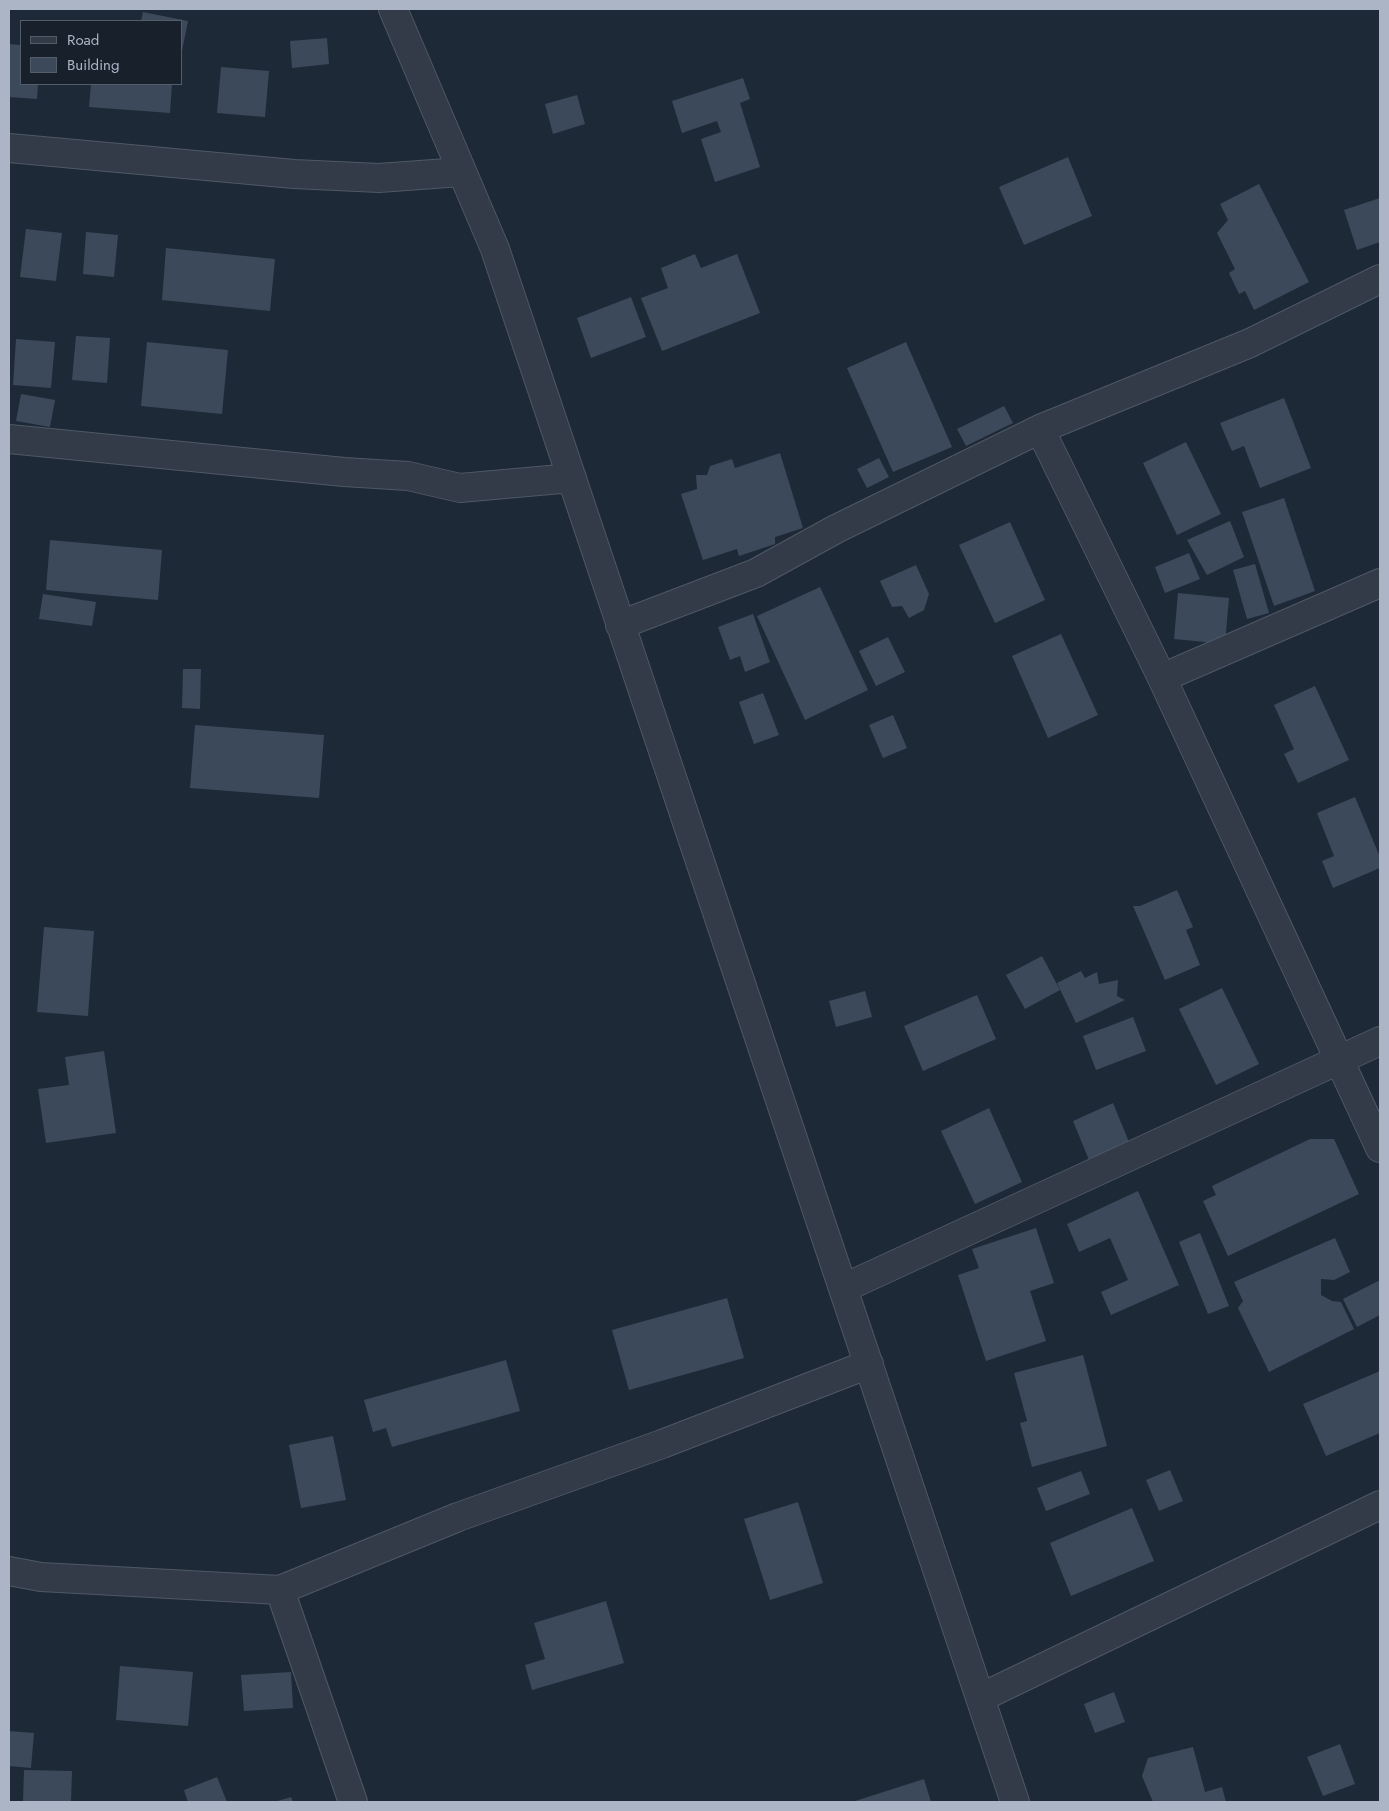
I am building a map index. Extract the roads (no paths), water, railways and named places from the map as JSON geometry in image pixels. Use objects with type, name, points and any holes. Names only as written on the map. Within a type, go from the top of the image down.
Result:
[{"type":"street","points":[[393,9],[495,250],[1015,1802]]},
{"type":"street","points":[[9,148],[341,176],[379,178],[461,172]]},
{"type":"street","points":[[620,625],[756,573],[836,529],[1040,430],[1250,343],[1380,279]]},
{"type":"street","points":[[1040,430],[1162,678],[1380,1148]]},
{"type":"street","points":[[9,439],[344,472],[408,476],[460,488],[572,478]]},
{"type":"street","points":[[1162,678],[1380,583]]},
{"type":"street","points":[[844,1288],[1380,1041]]},
{"type":"street","points":[[9,1571],[41,1576],[280,1590],[458,1518],[662,1444],[869,1364]]},
{"type":"street","points":[[980,1698],[1380,1505]]},
{"type":"street","points":[[280,1590],[353,1802]]}]
